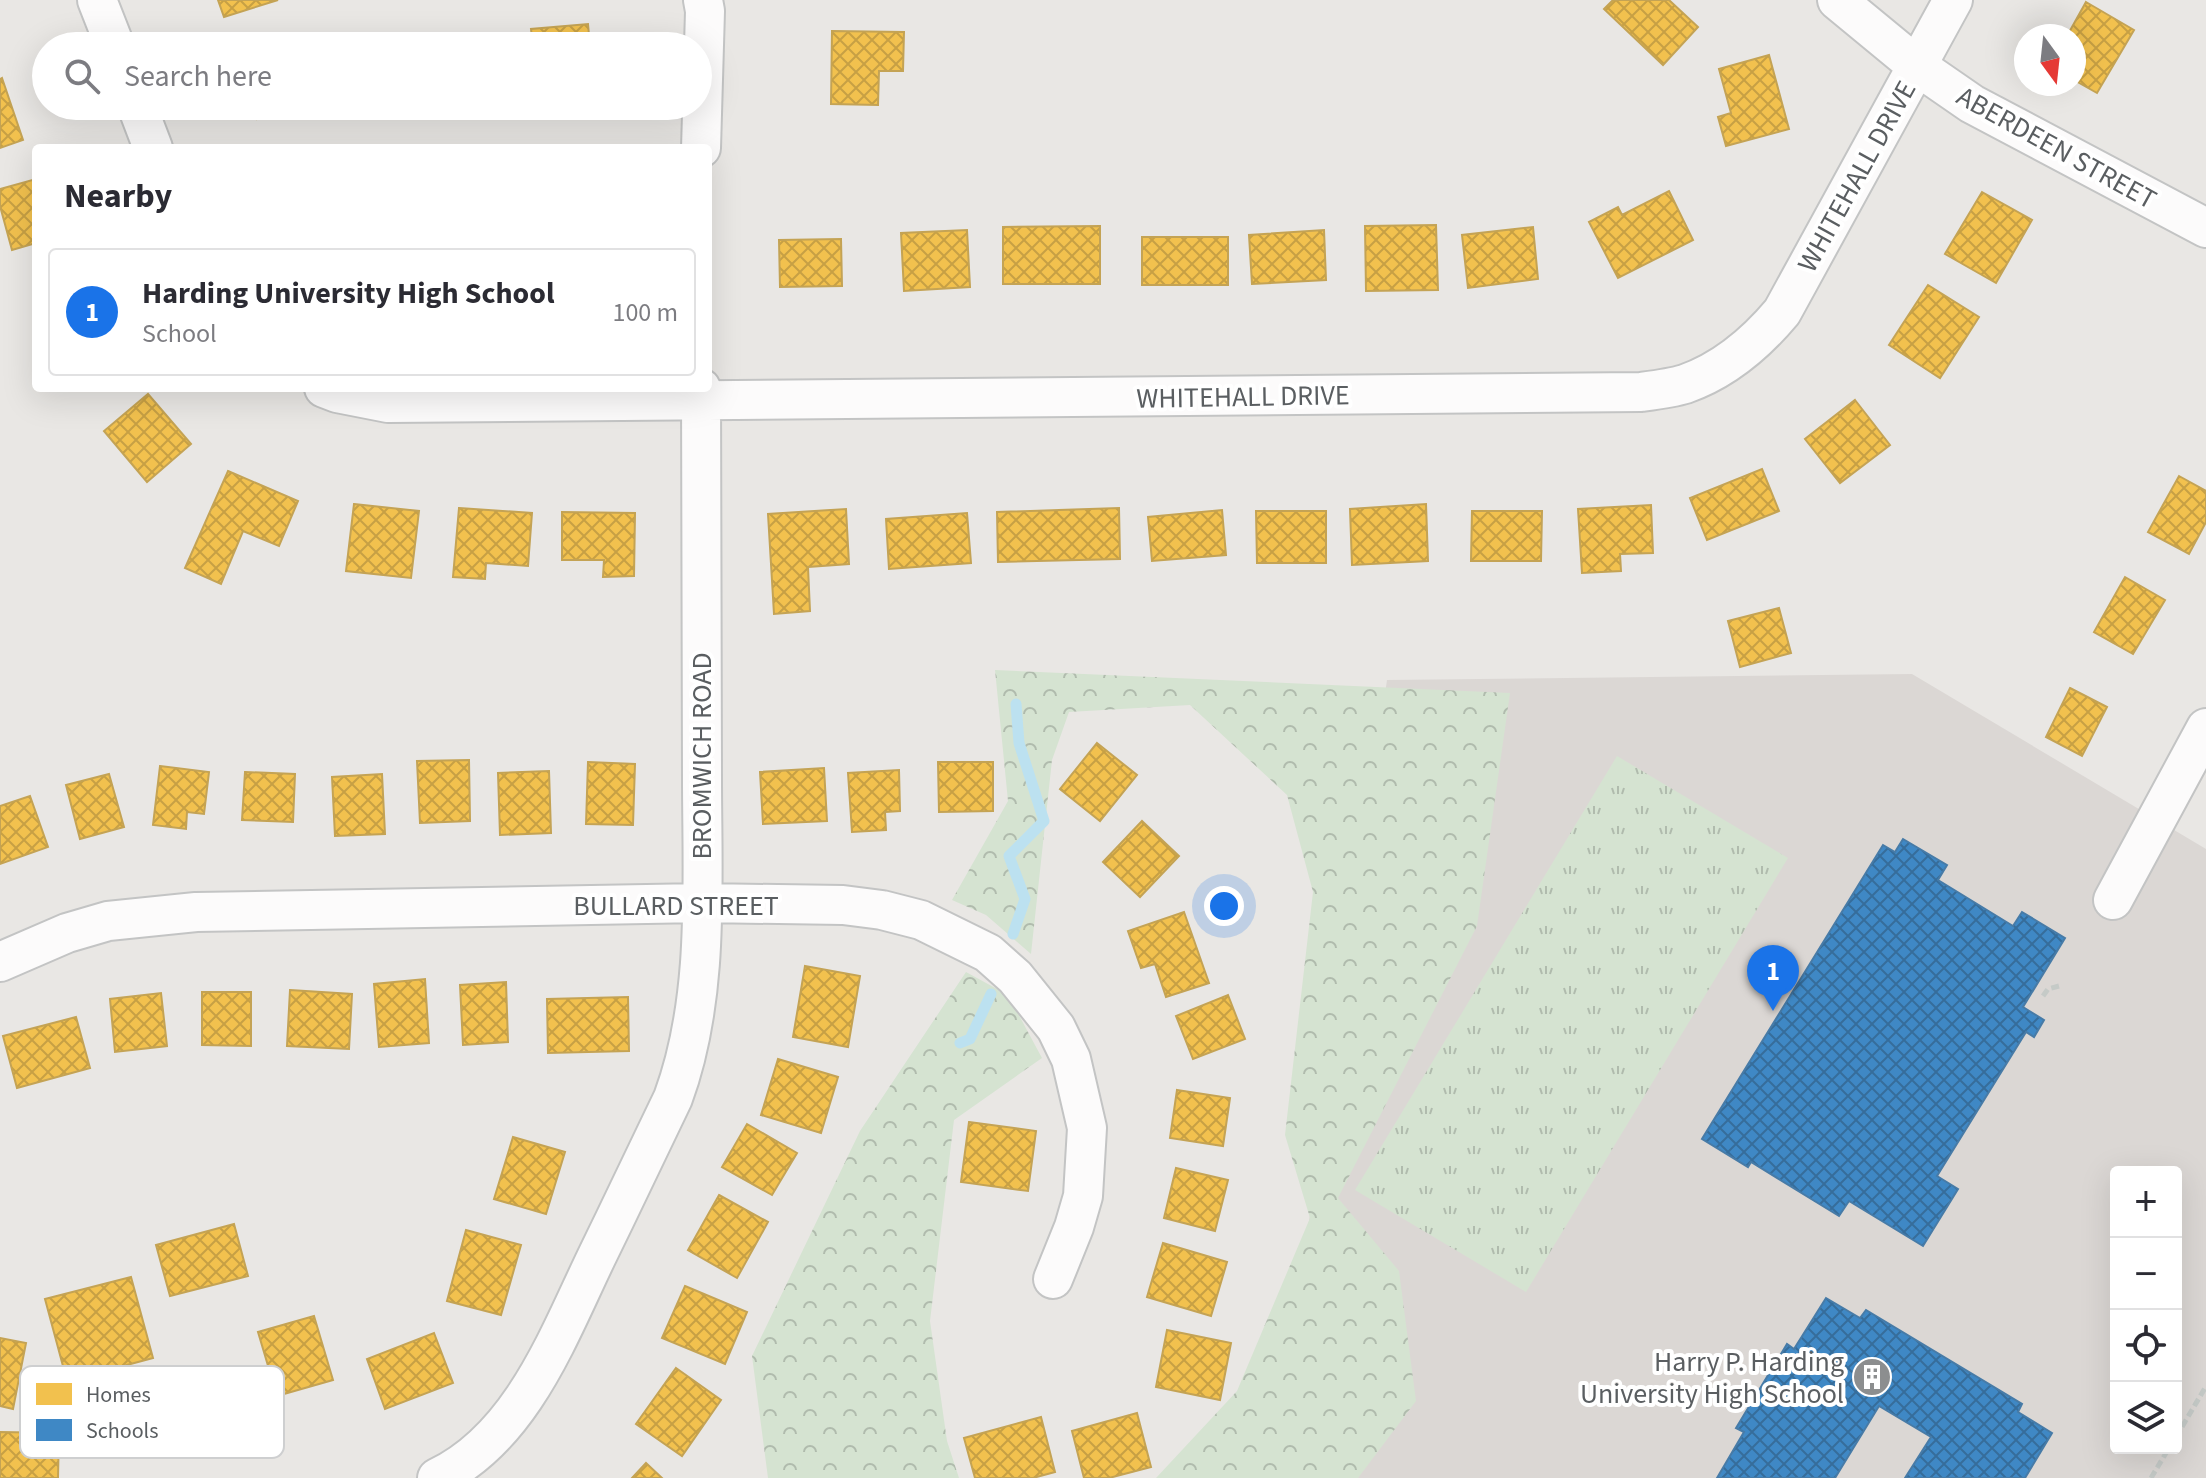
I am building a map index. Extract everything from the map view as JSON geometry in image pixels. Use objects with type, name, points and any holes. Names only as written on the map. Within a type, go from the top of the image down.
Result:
[{"type":"street","points":[[97,0],[110,32]]},
{"type":"street","points":[[703,0],[704,32]]},
{"type":"street","name":"ABERDEEN STREET","points":[[1837,0],[1917,66],[1972,104],[2206,228]]},
{"type":"street","name":"WHITEHALL DRIVE","points":[[334,392],[388,403],[701,394],[1641,392],[1685,384],[1725,365],[1760,338],[1782,312],[1953,0]]},
{"type":"street","points":[[142,120],[151,144]]},
{"type":"street","points":[[701,144],[702,120]]},
{"type":"street","name":"BROMWICH ROAD","points":[[437,1478],[474,1453],[500,1427],[544,1365],[673,1098],[685,1067],[696,1005],[702,903],[701,394]]},
{"type":"street","points":[[2113,900],[2206,728]]},
{"type":"street","name":"BULLARD STREET","points":[[0,962],[67,933],[108,921],[196,912],[702,903],[843,905],[882,910],[921,920],[988,953],[1015,977],[1056,1028],[1071,1059],[1087,1128],[1083,1196],[1053,1279]]},
{"type":"path","points":[[2043,996],[2048,989],[2059,986]]},
{"type":"path","points":[[2182,1427],[2205,1388]]},
{"type":"path","points":[[2151,1478],[2165,1454]]},
{"type":"shaded area","points":[[1912,674],[2206,849],[2206,1478],[1272,1478],[1387,680]]},
{"type":"green space","points":[[995,670],[1510,693],[1477,926],[1338,1198],[1399,1271],[1416,1401],[1358,1478],[1156,1478],[1237,1391],[1310,1218],[1285,1135],[1313,892],[1287,795],[1190,705],[1069,712],[1052,760],[1031,954],[986,915],[952,900],[1008,801]]},
{"type":"green space","points":[[1617,756],[1788,858],[1526,1292],[1355,1190]]},
{"type":"green space","points":[[966,972],[1008,995],[1042,1058],[954,1120],[930,1321],[947,1441],[959,1478],[768,1478],[752,1356],[860,1131]]},
{"type":"building: Homes","points":[[218,0],[278,0],[224,17]]},
{"type":"building: Homes","points":[[1613,0],[1669,0],[1698,27],[1663,65],[1604,9]]},
{"type":"building: Homes","points":[[2086,2],[2134,30],[2097,93],[2086,87],[2086,24],[2074,24]]},
{"type":"building: Homes","points":[[588,24],[589,32],[531,32],[531,29]]},
{"type":"building: Homes","points":[[832,31],[904,32],[903,71],[879,71],[878,105],[831,104]]},
{"type":"building: Homes","points":[[1769,55],[1789,129],[1726,146],[1718,117],[1731,113],[1719,69]]},
{"type":"building: Homes","points":[[0,79],[23,140],[0,148]]},
{"type":"building: Homes","points":[[32,180],[32,244],[12,250],[0,206],[0,189]]},
{"type":"building: Homes","points":[[1669,191],[1693,240],[1618,278],[1589,222],[1618,207],[1622,215]]},
{"type":"building: Homes","points":[[1982,192],[2032,220],[1996,283],[1945,254]]},
{"type":"building: Homes","points":[[1436,225],[1438,290],[1366,291],[1365,226]]},
{"type":"building: Homes","points":[[1100,226],[1100,284],[1003,284],[1003,227]]},
{"type":"building: Homes","points":[[1533,227],[1538,279],[1468,288],[1462,235]]},
{"type":"building: Homes","points":[[967,230],[970,287],[904,291],[901,233]]},
{"type":"building: Homes","points":[[1324,230],[1326,280],[1252,284],[1249,235]]},
{"type":"building: Homes","points":[[1142,237],[1228,237],[1228,285],[1142,285]]},
{"type":"building: Homes","points":[[841,239],[842,286],[780,287],[779,240]]},
{"type":"building: Homes","points":[[1928,285],[1979,317],[1940,378],[1889,345]]},
{"type":"building: Homes","points":[[148,394],[191,444],[147,482],[104,431]]},
{"type":"building: Homes","points":[[1855,400],[1890,445],[1840,483],[1805,439]]},
{"type":"building: Homes","points":[[1762,469],[1779,511],[1707,540],[1690,498]]},
{"type":"building: Homes","points":[[228,471],[298,501],[279,546],[243,531],[221,584],[185,568]]},
{"type":"building: Homes","points":[[2179,476],[2206,491],[2206,522],[2189,554],[2148,532]]},
{"type":"building: Homes","points":[[354,504],[419,511],[411,578],[346,571]]},
{"type":"building: Homes","points":[[1426,504],[1428,561],[1352,565],[1350,509]]},
{"type":"building: Homes","points":[[1651,505],[1653,553],[1620,554],[1621,571],[1582,573],[1578,509]]},
{"type":"building: Homes","points":[[459,508],[532,513],[528,566],[486,563],[485,579],[453,577]]},
{"type":"building: Homes","points":[[1119,508],[1120,559],[998,562],[997,512]]},
{"type":"building: Homes","points":[[846,509],[849,564],[808,567],[810,611],[774,614],[768,514]]},
{"type":"building: Homes","points":[[1222,510],[1226,555],[1152,561],[1148,517]]},
{"type":"building: Homes","points":[[1256,511],[1326,511],[1326,563],[1257,563]]},
{"type":"building: Homes","points":[[1472,511],[1542,511],[1541,561],[1471,561]]},
{"type":"building: Homes","points":[[562,512],[635,513],[634,576],[603,577],[604,560],[562,560]]},
{"type":"building: Homes","points":[[967,513],[971,563],[889,569],[886,519]]},
{"type":"building: Homes","points":[[2125,577],[2165,600],[2133,654],[2094,632]]},
{"type":"building: Homes","points":[[1779,608],[1791,653],[1740,667],[1728,621]]},
{"type":"building: Homes","points":[[2070,688],[2107,707],[2082,756],[2046,737]]},
{"type":"building: Homes","points":[[1097,743],[1137,775],[1100,821],[1060,789]]},
{"type":"building: Homes","points":[[469,760],[470,821],[420,823],[417,761]]},
{"type":"building: Homes","points":[[588,762],[635,764],[633,825],[586,824]]},
{"type":"building: Homes","points":[[938,762],[993,762],[993,811],[939,812]]},
{"type":"building: Homes","points":[[160,766],[209,772],[204,814],[187,812],[186,829],[153,825]]},
{"type":"building: Homes","points":[[824,768],[827,821],[763,824],[760,772]]},
{"type":"building: Homes","points":[[899,770],[900,811],[885,812],[886,830],[852,832],[848,773]]},
{"type":"building: Homes","points":[[549,771],[551,833],[500,835],[498,773]]},
{"type":"building: Homes","points":[[245,772],[295,774],[293,822],[242,820]]},
{"type":"building: Homes","points":[[109,774],[124,827],[80,839],[66,785]]},
{"type":"building: Homes","points":[[382,774],[385,834],[335,836],[332,777]]},
{"type":"building: Homes","points":[[30,796],[48,847],[0,864],[0,806]]},
{"type":"building: Homes","points":[[1142,821],[1179,856],[1140,897],[1103,862]]},
{"type":"building: Homes","points":[[1184,912],[1209,983],[1166,997],[1155,964],[1141,968],[1128,931]]},
{"type":"building: Homes","points":[[805,966],[860,976],[848,1047],[793,1037]]},
{"type":"building: Homes","points":[[425,979],[429,1043],[379,1047],[374,984]]},
{"type":"building: Homes","points":[[506,982],[508,1042],[463,1045],[460,985]]},
{"type":"building: Homes","points":[[290,990],[352,994],[349,1049],[287,1046]]},
{"type":"building: Homes","points":[[202,992],[251,992],[251,1046],[202,1045]]},
{"type":"building: Homes","points":[[161,993],[167,1046],[115,1052],[110,999]]},
{"type":"building: Homes","points":[[1228,995],[1245,1039],[1193,1059],[1176,1016]]},
{"type":"building: Homes","points":[[628,997],[629,1051],[548,1053],[547,999]]},
{"type":"building: Homes","points":[[76,1017],[90,1068],[17,1088],[3,1036]]},
{"type":"building: Homes","points":[[778,1059],[838,1077],[821,1133],[761,1115]]},
{"type":"building: Homes","points":[[1177,1090],[1230,1098],[1223,1146],[1170,1138]]},
{"type":"building: Homes","points":[[969,1122],[1036,1131],[1028,1191],[961,1182]]},
{"type":"building: Homes","points":[[747,1124],[797,1153],[772,1195],[722,1167]]},
{"type":"building: Homes","points":[[513,1137],[565,1152],[546,1214],[494,1199]]},
{"type":"building: Homes","points":[[1176,1168],[1228,1180],[1215,1231],[1164,1218]]},
{"type":"building: Homes","points":[[719,1195],[768,1222],[737,1278],[688,1250]]},
{"type":"building: Homes","points":[[234,1224],[248,1276],[170,1296],[156,1245]]},
{"type":"building: Homes","points":[[466,1230],[521,1245],[501,1315],[447,1301]]},
{"type":"building: Homes","points":[[1163,1243],[1227,1262],[1211,1316],[1147,1297]]},
{"type":"building: Homes","points":[[131,1277],[153,1358],[123,1366],[63,1366],[45,1299]]},
{"type":"building: Homes","points":[[685,1286],[747,1312],[725,1364],[662,1338]]},
{"type":"building: Homes","points":[[314,1316],[333,1380],[284,1394],[284,1366],[268,1366],[258,1332]]},
{"type":"building: Homes","points":[[1167,1330],[1231,1343],[1220,1400],[1156,1387]]},
{"type":"building: Homes","points":[[434,1333],[453,1383],[385,1409],[367,1359]]},
{"type":"building: Homes","points":[[0,1338],[26,1343],[13,1409],[0,1406]]},
{"type":"building: Homes","points":[[676,1368],[721,1400],[682,1456],[636,1424]]},
{"type":"building: Homes","points":[[1137,1413],[1151,1467],[1109,1478],[1084,1478],[1072,1431]]},
{"type":"building: Homes","points":[[1041,1417],[1055,1472],[1033,1478],[975,1478],[964,1438]]},
{"type":"building: Homes","points":[[0,1432],[20,1432],[20,1458],[58,1458],[58,1478],[0,1478]]},
{"type":"building: Homes","points":[[646,1463],[662,1478],[632,1478]]},
{"type":"building: Schools","points":[[1903,839],[1947,865],[1938,880],[2013,926],[2022,912],[2065,938],[2023,1007],[2044,1020],[2034,1037],[2026,1032],[1937,1176],[1958,1189],[1923,1246],[1849,1201],[1839,1216],[1751,1162],[1748,1167],[1702,1139],[1883,845],[1895,852]]},
{"type":"building: Schools","name":"Harry P. Harding University High School","points":[[1826,1298],[1860,1318],[1866,1310],[2022,1404],[2018,1412],[2052,1433],[2025,1478],[1905,1478],[1931,1437],[1879,1406],[1835,1478],[1717,1478],[1744,1432],[1736,1428],[1787,1344],[1794,1349]]},
{"type":"waterway","points":[[1013,934],[1025,899],[1009,856],[1044,821],[1019,743],[1016,704]]},
{"type":"waterway","points":[[960,1043],[970,1039],[991,994]]},
{"type":"place","name":"Harding University High School","points":[[1773,1011]]},
{"type":"place","name":"Harry P. Harding University High School","points":[[1872,1377]]}]
